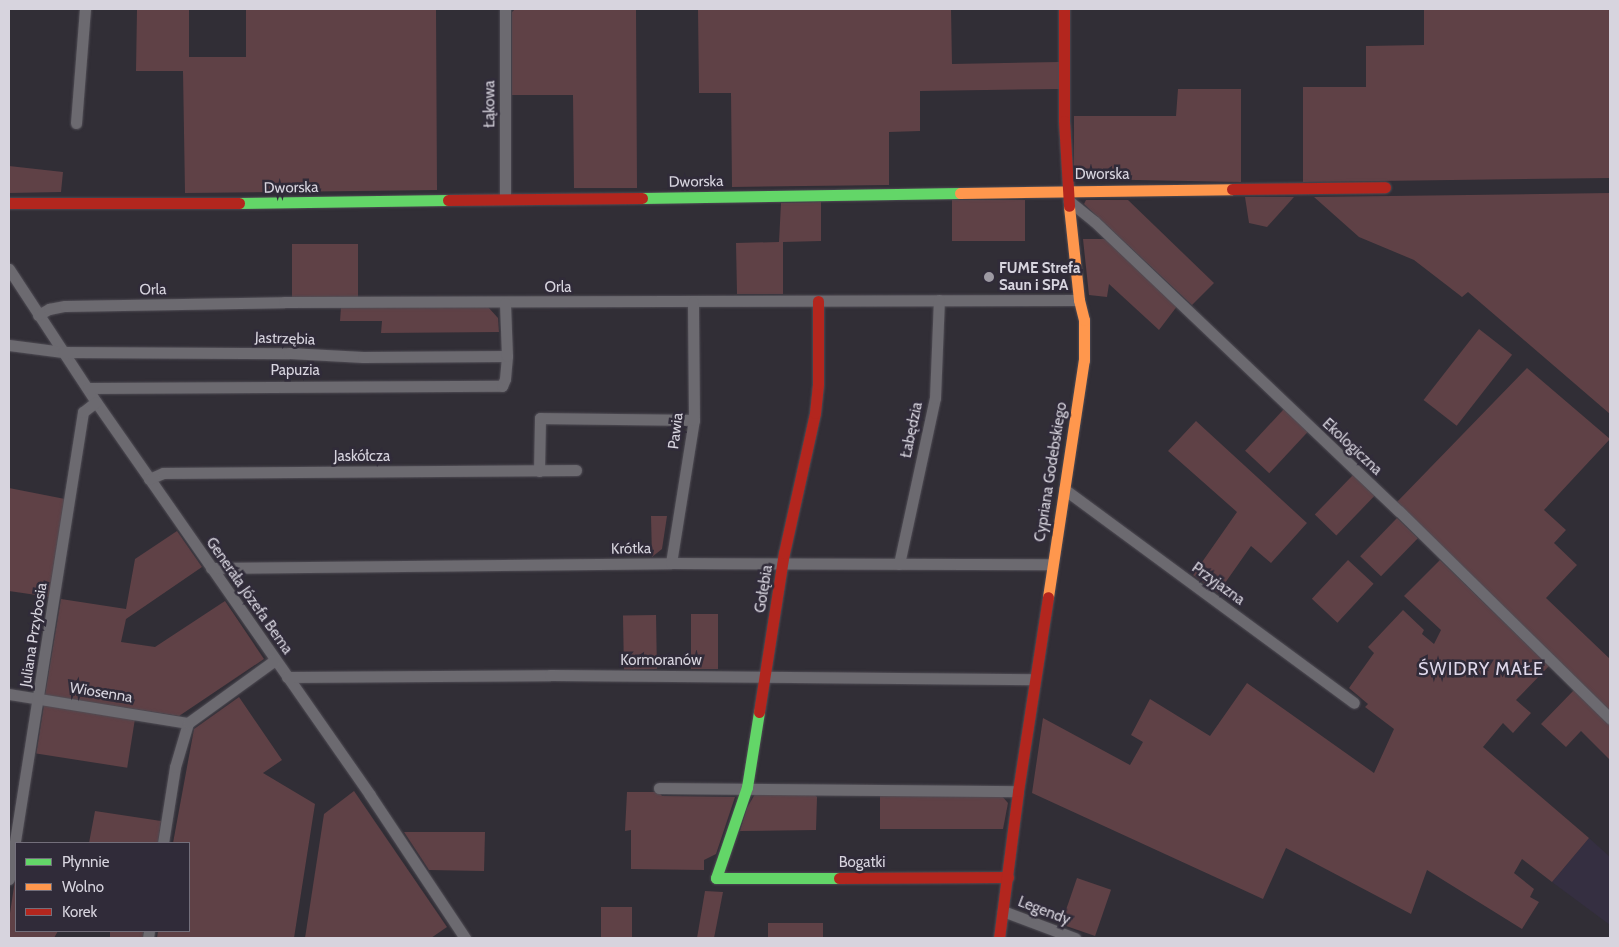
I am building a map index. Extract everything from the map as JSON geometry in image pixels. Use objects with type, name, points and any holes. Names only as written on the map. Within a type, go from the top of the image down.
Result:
[{"type":"street","points":[[76,123],[85,9]]},
{"type":"street","name":"Łąkowa","points":[[505,9],[505,199]]},
{"type":"street","name":"Cypriana Godebskiego","points":[[999,938],[1018,791],[1084,360],[1084,320],[1079,300],[1064,121],[1064,9]]},
{"type":"street","name":"Dworska","points":[[9,203],[262,203],[505,199],[1069,196],[1384,187]]},
{"type":"street","name":"Ekologiczna","points":[[1069,196],[1399,512],[1610,718]]},
{"type":"street","name":"Generała Józefa Bema","points":[[9,270],[96,402],[465,938]]},
{"type":"street","name":"Gołębia","points":[[716,878],[747,787],[783,564],[814,412],[818,384],[818,300]]},
{"type":"street","name":"Łabędzia","points":[[899,564],[935,398],[939,300]]},
{"type":"street","name":"Orla","points":[[38,315],[49,309],[65,306],[284,302],[505,303],[1079,300]]},
{"type":"street","name":"Pawia","points":[[671,563],[694,420],[693,302]]},
{"type":"street","points":[[505,303],[507,356]]},
{"type":"street","name":"Jastrzębia","points":[[9,345],[63,352],[289,353],[363,358],[507,356]]},
{"type":"street","name":"Papuzia","points":[[88,388],[502,386],[505,379],[507,356]]},
{"type":"street","name":"Juliana Przybosia","points":[[15,842],[83,412],[96,402]]},
{"type":"street","points":[[538,471],[540,418],[694,420]]},
{"type":"street","name":"Jaskółcza","points":[[149,479],[163,473],[576,470]]},
{"type":"street","name":"Przyjazna","points":[[1064,489],[1354,703]]},
{"type":"street","name":"Krótka","points":[[211,568],[671,563],[1052,564]]},
{"type":"street","points":[[163,842],[175,766],[188,723],[275,660]]},
{"type":"street","name":"Kormoranów","points":[[287,677],[1035,679]]},
{"type":"street","name":"Wiosenna","points":[[9,694],[188,723]]},
{"type":"street","points":[[660,788],[747,787],[1018,791]]},
{"type":"street","name":"Juliana Przybosia","points":[[9,879],[15,843]]},
{"type":"street","name":"Bogatki","points":[[716,878],[1008,877]]},
{"type":"street","name":"Legendy","points":[[1003,911],[1075,938]]},
{"type":"shaded area","points":[[137,9],[189,9],[189,57],[246,57],[246,9],[436,9],[437,190],[185,193],[183,71],[136,71]]},
{"type":"shaded area","points":[[515,9],[636,9],[637,188],[574,188],[573,95],[512,95],[512,12]]},
{"type":"shaded area","points":[[698,9],[951,9],[952,64],[1059,62],[1059,89],[920,91],[920,131],[889,132],[889,185],[732,187],[731,93],[699,93]]},
{"type":"shaded area","points":[[1424,9],[1610,9],[1610,178],[1303,182],[1303,87],[1366,87],[1366,46],[1424,45]]},
{"type":"shaded area","points":[[1178,89],[1241,89],[1241,182],[1085,179],[1074,168],[1074,116],[1176,116]]},
{"type":"shaded area","points":[[9,166],[63,172],[61,192],[9,193]]},
{"type":"shaded area","points":[[1610,193],[1610,414],[1468,292],[1462,297],[1414,260],[1359,237],[1314,197]]},
{"type":"shaded area","points":[[1245,197],[1294,197],[1267,227],[1249,223]]},
{"type":"shaded area","points":[[952,200],[1025,200],[1025,241],[952,241]]},
{"type":"shaded area","points":[[1086,200],[1128,200],[1214,283],[1192,305],[1084,204]]},
{"type":"shaded area","points":[[821,202],[821,241],[783,242],[783,294],[737,294],[736,243],[779,242],[781,203]]},
{"type":"shaded area","points":[[1083,239],[1104,239],[1111,242],[1178,305],[1159,330],[1109,284],[1107,297],[1089,295]]},
{"type":"shaded area","points":[[292,244],[358,244],[358,297],[292,297]]},
{"type":"shaded area","points":[[341,307],[488,307],[498,318],[499,332],[381,333],[382,321],[340,321]]},
{"type":"shaded area","points":[[1479,329],[1512,355],[1457,426],[1424,400]]},
{"type":"shaded area","points":[[1527,368],[1610,439],[1544,510],[1566,530],[1554,543],[1577,565],[1546,598],[1610,659],[1610,714],[1396,503]]},
{"type":"shaded area","points":[[1284,409],[1308,432],[1269,473],[1245,451]]},
{"type":"shaded area","points":[[1196,421],[1307,523],[1271,563],[1251,546],[1218,593],[1193,575],[1237,512],[1168,451]]},
{"type":"shaded area","points":[[1353,475],[1375,496],[1336,535],[1315,515]]},
{"type":"shaded area","points":[[9,488],[65,499],[50,597],[9,591]]},
{"type":"shaded area","points":[[651,516],[667,516],[662,549],[652,557]]},
{"type":"shaded area","points":[[1397,518],[1418,538],[1381,576],[1360,556]]},
{"type":"shaded area","points":[[177,531],[202,567],[126,619],[121,642],[155,647],[225,601],[264,659],[179,716],[45,695],[61,599],[126,609],[135,559]]},
{"type":"shaded area","points":[[1348,560],[1374,584],[1337,623],[1312,599]]},
{"type":"shaded area","points":[[1440,560],[1549,666],[1516,700],[1531,713],[1513,733],[1503,723],[1483,747],[1589,838],[1552,882],[1522,859],[1514,873],[1534,889],[1530,897],[1539,902],[1522,929],[1427,870],[1411,914],[1286,848],[1263,899],[1032,793],[1043,718],[1130,765],[1143,742],[1131,735],[1150,699],[1210,736],[1247,683],[1374,773],[1394,729],[1365,707],[1368,704],[1349,688],[1374,653],[1368,647],[1403,610],[1424,630],[1422,634],[1434,644],[1441,630],[1404,596]]},
{"type":"shaded area","points":[[691,614],[718,614],[718,669],[691,669]]},
{"type":"shaded area","points":[[656,615],[657,669],[624,670],[623,616]]},
{"type":"shaded area","points":[[1574,690],[1610,725],[1610,760],[1581,731],[1566,747],[1541,724]]},
{"type":"shaded area","points":[[239,697],[282,760],[263,773],[315,804],[294,938],[157,938],[158,932],[190,932],[190,842],[173,842],[194,729]]},
{"type":"shaded area","points":[[44,705],[135,719],[127,768],[36,753]]},
{"type":"shaded area","points":[[354,791],[447,927],[431,938],[305,938],[324,814]]},
{"type":"shaded area","points":[[627,792],[659,792],[662,796],[735,797],[716,854],[704,860],[704,870],[631,869],[631,830],[625,831]]},
{"type":"shaded area","points":[[755,794],[814,794],[817,797],[816,830],[740,831],[747,808]]},
{"type":"shaded area","points":[[1001,795],[1008,803],[1003,829],[880,829],[880,796]]},
{"type":"shaded area","points":[[95,811],[161,821],[158,842],[89,842]]},
{"type":"shaded area","points":[[404,832],[485,832],[484,871],[429,870]]},
{"type":"shaded area","points":[[1589,838],[1610,857],[1610,925],[1552,882]]},
{"type":"shaded area","points":[[1077,878],[1111,890],[1095,936],[1061,924]]},
{"type":"shaded area","points":[[15,880],[15,932],[57,932],[54,938],[9,938],[9,920]]},
{"type":"shaded area","points":[[705,891],[723,892],[714,938],[697,938]]},
{"type":"shaded area","points":[[601,907],[632,907],[632,938],[601,938]]},
{"type":"shaded area","points":[[768,923],[823,923],[823,938],[768,938]]},
{"type":"shaded area","points":[[110,932],[143,932],[143,938],[110,938]]},
{"type":"traffic: fast","points":[[642,198],[960,193]]},
{"type":"traffic: fast","points":[[239,203],[448,200]]},
{"type":"traffic: fast","points":[[759,712],[747,787],[716,878],[839,878]]},
{"type":"traffic: slow","points":[[960,193],[1232,189]]},
{"type":"traffic: slow","points":[[1048,597],[1084,360],[1084,320],[1079,300],[1069,206]]},
{"type":"traffic: jam","points":[[1064,9],[1064,121],[1069,206]]},
{"type":"traffic: jam","points":[[1232,189],[1385,187]]},
{"type":"traffic: jam","points":[[448,200],[642,198]]},
{"type":"traffic: jam","points":[[9,203],[239,203]]},
{"type":"traffic: jam","points":[[759,712],[784,553],[815,413],[818,384],[818,301]]},
{"type":"traffic: jam","points":[[999,938],[1018,791],[1048,597]]},
{"type":"traffic: jam","points":[[839,878],[1008,877]]},
{"type":"place","name":"FUME Strefa Saun i SPA","points":[[989,277]]},
{"type":"district","name":"ŚWIDRY MAŁE","points":[[1481,669]]}]
